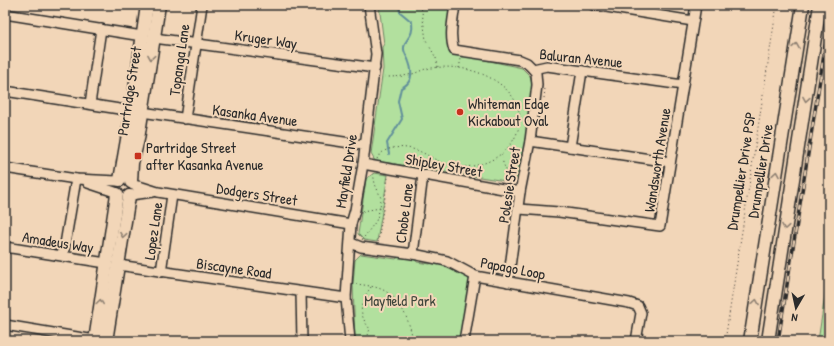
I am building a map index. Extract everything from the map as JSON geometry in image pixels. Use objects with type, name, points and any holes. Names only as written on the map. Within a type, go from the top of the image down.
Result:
[{"type":"main road","name":"Partridge Street","points":[[99,341],[148,37],[147,5]]},
{"type":"main road","name":"Partridge Street","points":[[148,37],[159,5]]},
{"type":"main road","name":"Drumpellier Drive","points":[[750,341],[803,5]]},
{"type":"main road","points":[[768,341],[820,5]]},
{"type":"street","name":"Topanga Lane","points":[[185,118],[202,5]]},
{"type":"street","name":"Baluran Avenue","points":[[455,5],[451,36],[451,43],[454,50],[520,60],[527,63],[533,69],[547,66],[683,85]]},
{"type":"street","points":[[594,5],[693,21]]},
{"type":"street","name":"Wandsworth Avenue","points":[[519,209],[559,212],[660,226],[696,5]]},
{"type":"street","name":"Mayfield Drive","points":[[350,341],[346,298],[355,241],[351,224],[363,164],[364,145],[375,68],[376,54],[373,6]]},
{"type":"street","name":"Kruger Way","points":[[5,14],[148,37],[375,68]]},
{"type":"street","points":[[90,104],[101,29]]},
{"type":"street","name":"Polesie Street","points":[[508,282],[519,209],[520,192],[530,141],[537,85],[536,73],[533,69]]},
{"type":"street","points":[[570,147],[582,71]]},
{"type":"street","name":"Kasanka Avenue","points":[[5,91],[364,145]]},
{"type":"street","points":[[530,141],[670,162]]},
{"type":"street","name":"Shipley Street","points":[[363,164],[520,192]]},
{"type":"street","name":"Dodgers Street","points":[[5,168],[124,188],[142,187],[158,192],[351,224]]},
{"type":"street","name":"Chobe Lane","points":[[413,254],[423,175]]},
{"type":"street","points":[[63,256],[76,179]]},
{"type":"street","name":"Lopez Lane","points":[[161,272],[172,194]]},
{"type":"street","name":"Papago Loop","points":[[355,241],[361,247],[413,254],[447,261],[475,276],[638,306],[641,313],[636,341]]},
{"type":"street","name":"Amadeus Way","points":[[5,247],[112,264]]},
{"type":"street","name":"Biscayne Road","points":[[112,264],[346,298]]},
{"type":"street","points":[[464,341],[475,276]]},
{"type":"street","points":[[301,292],[302,341]]},
{"type":"street","points":[[5,325],[50,337],[99,341]]},
{"type":"path","points":[[373,6],[392,5]]},
{"type":"path","points":[[421,5],[426,40],[436,58],[438,67]]},
{"type":"path","name":"Drumpellier Drive PSP","points":[[725,341],[778,5]]},
{"type":"path","points":[[459,68],[461,56]]},
{"type":"path","points":[[376,163],[380,154],[386,150],[400,148],[414,150],[442,163],[457,166],[480,164],[502,154],[514,141],[519,126],[519,111],[516,103],[506,90],[496,81],[486,76],[459,68],[438,67],[398,77],[379,77]]},
{"type":"path","points":[[543,104],[544,87]]},
{"type":"path","points":[[502,154],[503,164],[511,180],[511,190]]},
{"type":"path","points":[[378,245],[390,170]]},
{"type":"path","points":[[355,241],[362,242],[376,221],[380,208],[381,198],[375,184],[373,172]]},
{"type":"path","points":[[369,175],[373,172],[378,173]]},
{"type":"path","points":[[355,210],[364,211],[380,208]]},
{"type":"path","points":[[353,284],[382,289],[395,300],[403,311],[408,322],[413,341]]},
{"type":"path","points":[[371,286],[364,297],[362,304],[362,316],[370,329],[368,334],[371,341]]},
{"type":"path","points":[[428,341],[429,338],[447,341]]},
{"type":"path","points":[[375,341],[384,341]]},
{"type":"green space","points":[[379,5],[454,5],[448,48],[453,53],[522,68],[530,76],[533,84],[522,178],[512,182],[375,161],[371,154],[383,69],[382,47],[384,44]]},
{"type":"green space","points":[[374,173],[388,175],[377,242],[364,240],[358,234],[366,179]]},
{"type":"green space","name":"Mayfield Park","points":[[361,254],[396,259],[400,256],[415,259],[417,262],[430,264],[434,262],[471,279],[461,341],[447,341],[429,338],[429,341],[355,341],[353,284],[355,260]]},
{"type":"green space","points":[[829,269],[829,341],[818,341]]},
{"type":"waterway","points":[[389,154],[387,143],[402,119],[398,101],[401,88],[405,86],[411,77],[410,66],[404,47],[412,31],[412,22],[400,12],[399,5]]},
{"type":"railway","points":[[778,341],[829,23]]},
{"type":"place","name":"Whiteman Edge Kickabout Oval","points":[[460,112]]},
{"type":"place","name":"Partridge Street after Kasanka Avenue","points":[[138,156]]}]
